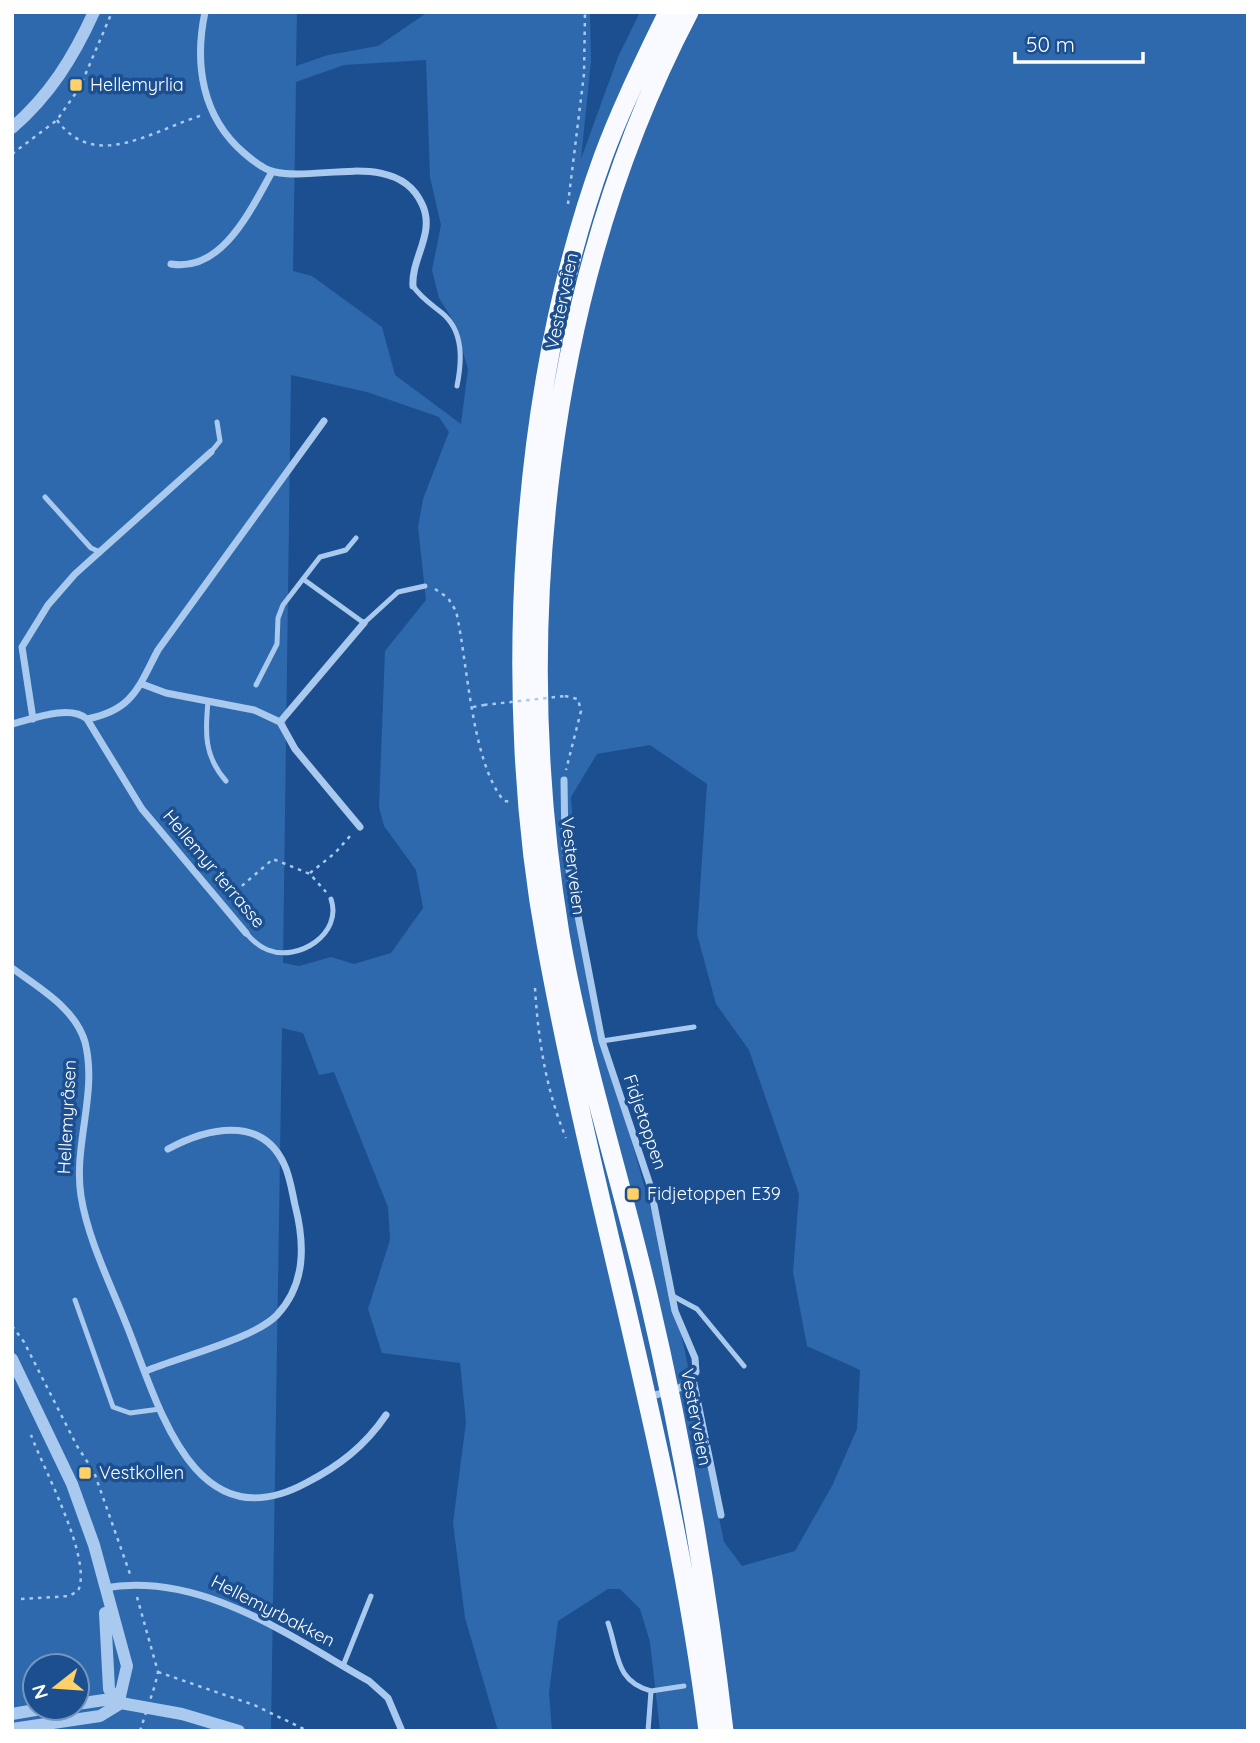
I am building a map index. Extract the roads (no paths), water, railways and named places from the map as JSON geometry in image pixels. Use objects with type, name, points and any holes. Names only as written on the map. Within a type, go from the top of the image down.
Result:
[{"type":"highway","name":"Vesterveien","points":[[668,12],[603,155],[562,294],[539,432],[528,525],[521,680],[525,771],[545,939],[572,1074],[680,1540],[696,1631],[708,1731]]},
{"type":"highway","name":"Vesterveien","points":[[689,12],[627,146],[592,255],[555,446],[539,626],[546,831],[561,936],[586,1055],[670,1392],[698,1538],[724,1731]]},
{"type":"street","points":[[12,128],[53,87],[67,66],[94,12]]},
{"type":"street","points":[[205,12],[199,53],[201,75],[213,113],[236,146],[272,172],[306,174],[360,170],[380,173],[410,188],[422,203],[427,222],[412,273],[413,286]]},
{"type":"street","points":[[171,264],[191,265],[217,253],[272,172]]},
{"type":"street","points":[[12,724],[68,713],[82,715],[87,719],[122,707],[142,684],[158,650],[324,421]]},
{"type":"street","points":[[33,719],[22,647],[58,591],[211,452]]},
{"type":"street","points":[[280,722],[364,623]]},
{"type":"street","points":[[12,644],[22,647]]},
{"type":"street","points":[[142,684],[166,693],[254,710],[280,722],[295,748],[358,827]]},
{"type":"street","name":"Hellemyr terrasse","points":[[87,719],[142,809],[246,933]]},
{"type":"street","name":"Fidjetoppen","points":[[564,780],[565,848],[602,1041],[650,1185],[671,1295],[695,1359],[693,1380],[720,1515]]},
{"type":"street","name":"Hellemyråsen","points":[[12,968],[66,1010],[79,1027],[85,1042],[89,1067],[79,1164],[81,1198],[94,1239],[160,1409],[186,1459],[200,1475],[228,1493],[258,1498],[295,1490],[340,1465],[386,1415]]},
{"type":"street","points":[[146,1371],[267,1324],[289,1299],[302,1260],[302,1236],[288,1176],[284,1164],[270,1145],[245,1131],[223,1130],[195,1134],[168,1149]]},
{"type":"street","points":[[12,1359],[44,1420],[82,1509],[127,1666],[118,1705],[100,1716],[12,1729]]},
{"type":"street","points":[[646,1397],[670,1392],[693,1380]]},
{"type":"street","name":"Hellemyrbakken","points":[[103,1588],[133,1584],[201,1594],[233,1608],[343,1666],[380,1690],[388,1698],[402,1731]]},
{"type":"street","points":[[91,1702],[104,1700],[118,1705],[182,1714],[239,1731]]},
{"type":"lane","points":[[413,286],[445,315],[456,332],[461,356],[457,386]]},
{"type":"lane","points":[[211,452],[220,441],[217,422]]},
{"type":"lane","points":[[45,497],[91,548],[100,552]]},
{"type":"lane","points":[[256,685],[277,644],[278,618],[283,605],[325,553],[346,550],[356,538]]},
{"type":"lane","points":[[303,579],[364,623],[398,592],[425,586]]},
{"type":"lane","points":[[208,702],[208,754],[226,781]]},
{"type":"lane","name":"Hellemyr terrasse","points":[[246,933],[268,950],[299,951],[309,947],[328,928],[334,908],[331,899]]},
{"type":"lane","points":[[602,1041],[694,1027]]},
{"type":"lane","points":[[671,1295],[697,1309],[744,1366]]},
{"type":"lane","points":[[75,1300],[113,1407],[130,1413],[160,1409]]},
{"type":"lane","name":"Hellemyrbakken","points":[[343,1666],[371,1596]]},
{"type":"lane","points":[[608,1623],[624,1675],[632,1686],[651,1691],[684,1686]]},
{"type":"lane","points":[[648,1731],[651,1691]]},
{"type":"place","name":"Hellemyrlia","points":[[76,85]]},
{"type":"place","name":"Fidjetoppen E39","points":[[633,1194]]},
{"type":"place","name":"Vestkollen","points":[[85,1473]]}]
